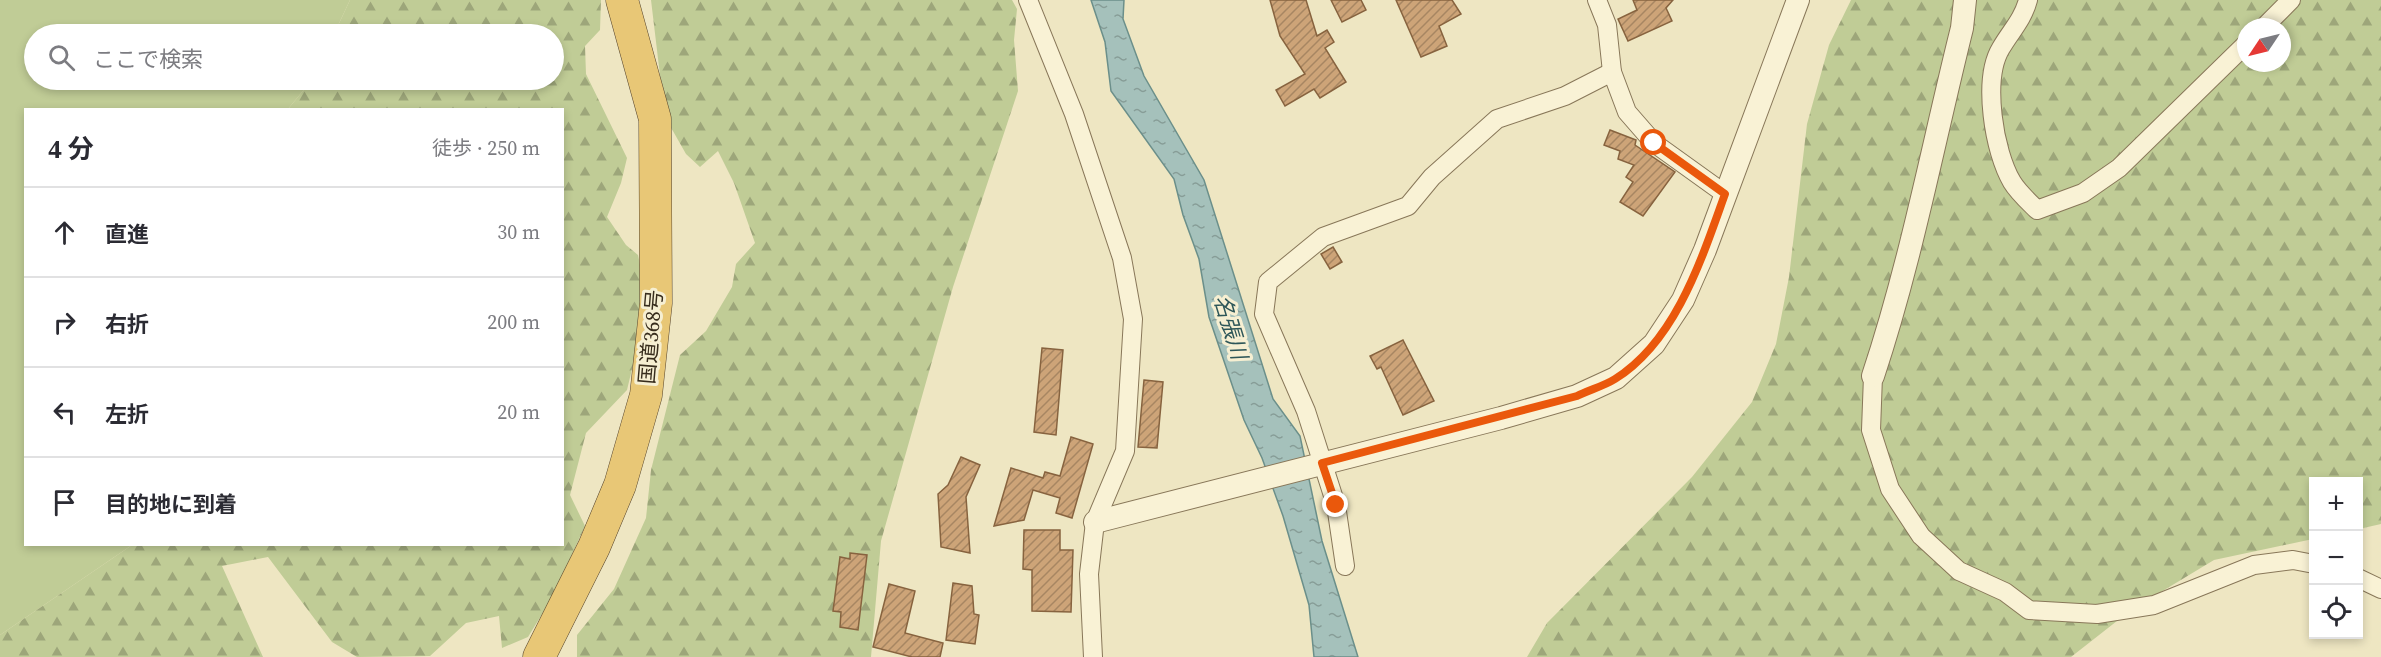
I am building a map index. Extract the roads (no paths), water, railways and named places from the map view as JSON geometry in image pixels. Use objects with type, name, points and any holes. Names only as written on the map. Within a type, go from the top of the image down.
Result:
[{"type":"highway","name":"国道368号","points":[[539,657],[594,547],[620,485],[646,395],[656,303],[655,119],[622,0]]},
{"type":"street","points":[[1028,0],[1074,114],[1122,258],[1133,319],[1125,450],[1095,522],[1089,574],[1093,657]]},
{"type":"street","points":[[1597,0],[1607,25],[1612,72],[1627,112],[1654,143],[1725,194]]},
{"type":"street","points":[[1095,522],[1501,418],[1577,396],[1616,378],[1654,344],[1683,300],[1798,0]]},
{"type":"street","points":[[1965,0],[1962,28],[1907,251],[1897,305],[1873,376],[1871,430],[1890,489],[1921,536],[1959,571],[2005,592],[2029,610],[2097,614],[2154,605],[2254,565],[2293,560],[2309,563]]},
{"type":"street","points":[[2028,0],[2013,33],[2000,49],[1992,85],[1992,122],[2012,182],[2037,210],[2083,193],[2120,168],[2237,53]]},
{"type":"street","points":[[2273,18],[2291,0]]},
{"type":"street","points":[[1345,566],[1336,505],[1306,411],[1264,314],[1268,282],[1323,237],[1408,206],[1432,177],[1497,119],[1565,96],[1612,72]]},
{"type":"street","points":[[2363,580],[2381,589]]},
{"type":"water","name":"名張川","points":[[1091,0],[1124,0],[1123,19],[1144,76],[1204,180],[1273,399],[1300,436],[1322,541],[1358,657],[1314,657],[1309,605],[1283,516],[1262,458],[1244,420],[1209,317],[1199,259],[1183,215],[1174,179],[1111,91],[1105,42]]}]
